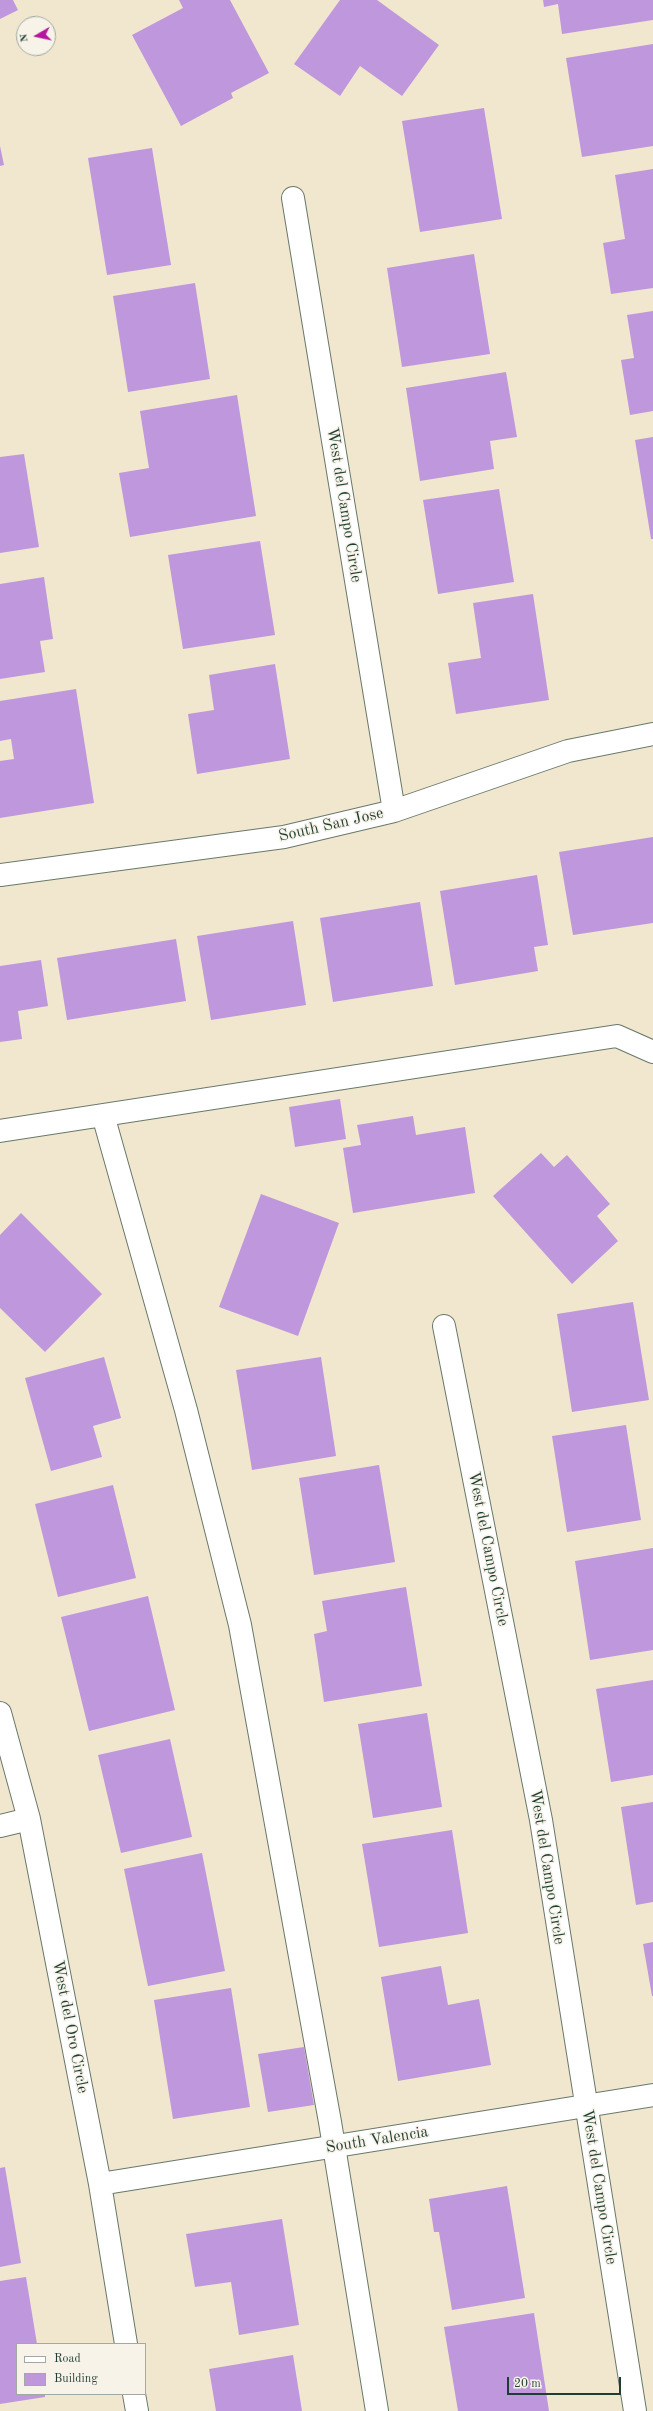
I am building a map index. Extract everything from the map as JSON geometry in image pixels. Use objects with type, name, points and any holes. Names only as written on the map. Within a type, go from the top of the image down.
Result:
[{"type":"street","name":"West del Campo Circle","points":[[293,198],[394,811]]},
{"type":"street","name":"South San Jose","points":[[0,875],[284,837],[394,811],[568,751],[653,734]]},
{"type":"street","points":[[0,1131],[617,1036],[653,1052]]},
{"type":"street","points":[[103,1115],[186,1410],[240,1625],[334,2147],[377,2411]]},
{"type":"street","name":"West del Campo Circle","points":[[444,1326],[541,1820],[635,2411]]},
{"type":"street","name":"West del Oro Circle","points":[[0,1712],[29,1819],[100,2184],[126,2343]]},
{"type":"street","points":[[0,1826],[29,1819]]},
{"type":"street","name":"South Valencia","points":[[100,2184],[653,2096]]},
{"type":"street","points":[[134,2395],[137,2411]]},
{"type":"building","points":[[0,0],[13,0],[18,10],[0,19]]},
{"type":"building","points":[[179,0],[230,0],[269,73],[231,93],[233,98],[181,126],[132,35],[183,8]]},
{"type":"building","points":[[340,0],[377,0],[439,45],[402,96],[360,66],[340,96],[294,64]]},
{"type":"building","points":[[543,0],[653,0],[653,20],[562,34],[558,4],[544,7]]},
{"type":"building","points":[[653,44],[653,146],[582,157],[566,58]]},
{"type":"building","points":[[484,108],[502,219],[420,232],[402,121]]},
{"type":"building","points":[[0,146],[4,165],[0,166]]},
{"type":"building","points":[[152,148],[171,265],[107,275],[88,158]]},
{"type":"building","points":[[653,169],[653,288],[611,294],[603,243],[625,239],[615,175]]},
{"type":"building","points":[[474,254],[490,354],[402,367],[387,268]]},
{"type":"building","points":[[195,283],[210,379],[128,392],[113,296]]},
{"type":"building","points":[[653,311],[653,411],[630,415],[621,360],[634,358],[627,315]]},
{"type":"building","points":[[506,372],[517,437],[490,441],[494,469],[420,481],[406,388]]},
{"type":"building","points":[[237,395],[256,516],[130,537],[119,473],[149,468],[140,411]]},
{"type":"building","points":[[653,437],[653,539],[651,539],[635,440]]},
{"type":"building","points":[[24,454],[39,547],[0,553],[0,457]]},
{"type":"building","points":[[499,489],[514,582],[438,594],[423,500]]},
{"type":"building","points":[[260,541],[275,635],[183,649],[168,555]]},
{"type":"building","points":[[44,577],[53,639],[40,641],[45,672],[0,679],[0,584]]},
{"type":"building","points":[[533,594],[549,700],[456,714],[448,663],[481,658],[473,603]]},
{"type":"building","points":[[275,664],[290,759],[197,774],[188,714],[214,710],[209,675]]},
{"type":"building","points":[[76,689],[94,803],[0,818],[0,761],[14,759],[11,739],[0,741],[0,701]]},
{"type":"building","points":[[653,837],[653,923],[573,935],[559,852]]},
{"type":"building","points":[[537,875],[548,945],[534,947],[538,971],[455,985],[440,891]]},
{"type":"building","points":[[420,902],[433,986],[333,1002],[320,918]]},
{"type":"building","points":[[293,921],[306,1005],[211,1020],[197,936]]},
{"type":"building","points":[[176,939],[186,1001],[67,1020],[57,958]]},
{"type":"building","points":[[41,960],[48,1006],[18,1011],[22,1039],[0,1042],[0,966]]},
{"type":"building","points":[[340,1099],[346,1139],[295,1147],[289,1107]]},
{"type":"building","points":[[413,1116],[416,1135],[465,1127],[475,1193],[353,1213],[343,1148],[361,1145],[357,1125]]},
{"type":"building","points":[[541,1153],[554,1167],[567,1155],[610,1204],[597,1216],[618,1241],[572,1284],[493,1196]]},
{"type":"building","points":[[261,1194],[339,1223],[298,1336],[219,1307]]},
{"type":"building","points":[[21,1213],[102,1294],[45,1352],[0,1308],[0,1235]]},
{"type":"building","points":[[633,1302],[649,1400],[572,1412],[557,1314]]},
{"type":"building","points":[[104,1357],[121,1418],[93,1426],[102,1457],[51,1471],[25,1378]]},
{"type":"building","points":[[321,1357],[336,1456],[252,1470],[236,1370]]},
{"type":"building","points":[[626,1425],[641,1520],[567,1532],[552,1436]]},
{"type":"building","points":[[379,1465],[395,1562],[314,1575],[299,1478]]},
{"type":"building","points":[[113,1485],[136,1578],[58,1597],[35,1504]]},
{"type":"building","points":[[653,1548],[653,1650],[590,1660],[575,1561]]},
{"type":"building","points":[[406,1587],[422,1686],[324,1702],[314,1634],[327,1631],[322,1601]]},
{"type":"building","points":[[148,1596],[175,1710],[89,1731],[61,1617]]},
{"type":"building","points":[[653,1680],[653,1775],[611,1782],[596,1689]]},
{"type":"building","points":[[427,1713],[442,1807],[373,1818],[358,1724]]},
{"type":"building","points":[[170,1739],[192,1837],[121,1853],[98,1755]]},
{"type":"building","points":[[653,1802],[653,1902],[636,1905],[621,1807]]},
{"type":"building","points":[[452,1830],[468,1933],[379,1947],[362,1844]]},
{"type":"building","points":[[202,1853],[225,1971],[148,1986],[124,1869]]},
{"type":"building","points":[[653,1942],[653,1996],[652,1996],[643,1944]]},
{"type":"building","points":[[441,1966],[448,2005],[479,1999],[491,2065],[398,2081],[381,1977]]},
{"type":"building","points":[[231,1988],[250,2107],[173,2119],[154,2000]]},
{"type":"building","points":[[304,2047],[314,2105],[268,2112],[258,2054]]},
{"type":"building","points":[[5,2167],[21,2263],[0,2267],[0,2168]]},
{"type":"building","points":[[507,2186],[525,2298],[452,2310],[439,2232],[434,2232],[429,2199]]},
{"type":"building","points":[[282,2219],[299,2325],[239,2335],[231,2282],[195,2287],[186,2234]]},
{"type":"building","points":[[26,2277],[37,2343],[16,2343],[16,2395],[45,2395],[45,2397],[0,2404],[0,2281]]},
{"type":"building","points":[[534,2313],[549,2411],[458,2411],[444,2327]]},
{"type":"building","points":[[293,2355],[302,2411],[216,2411],[209,2369]]}]
